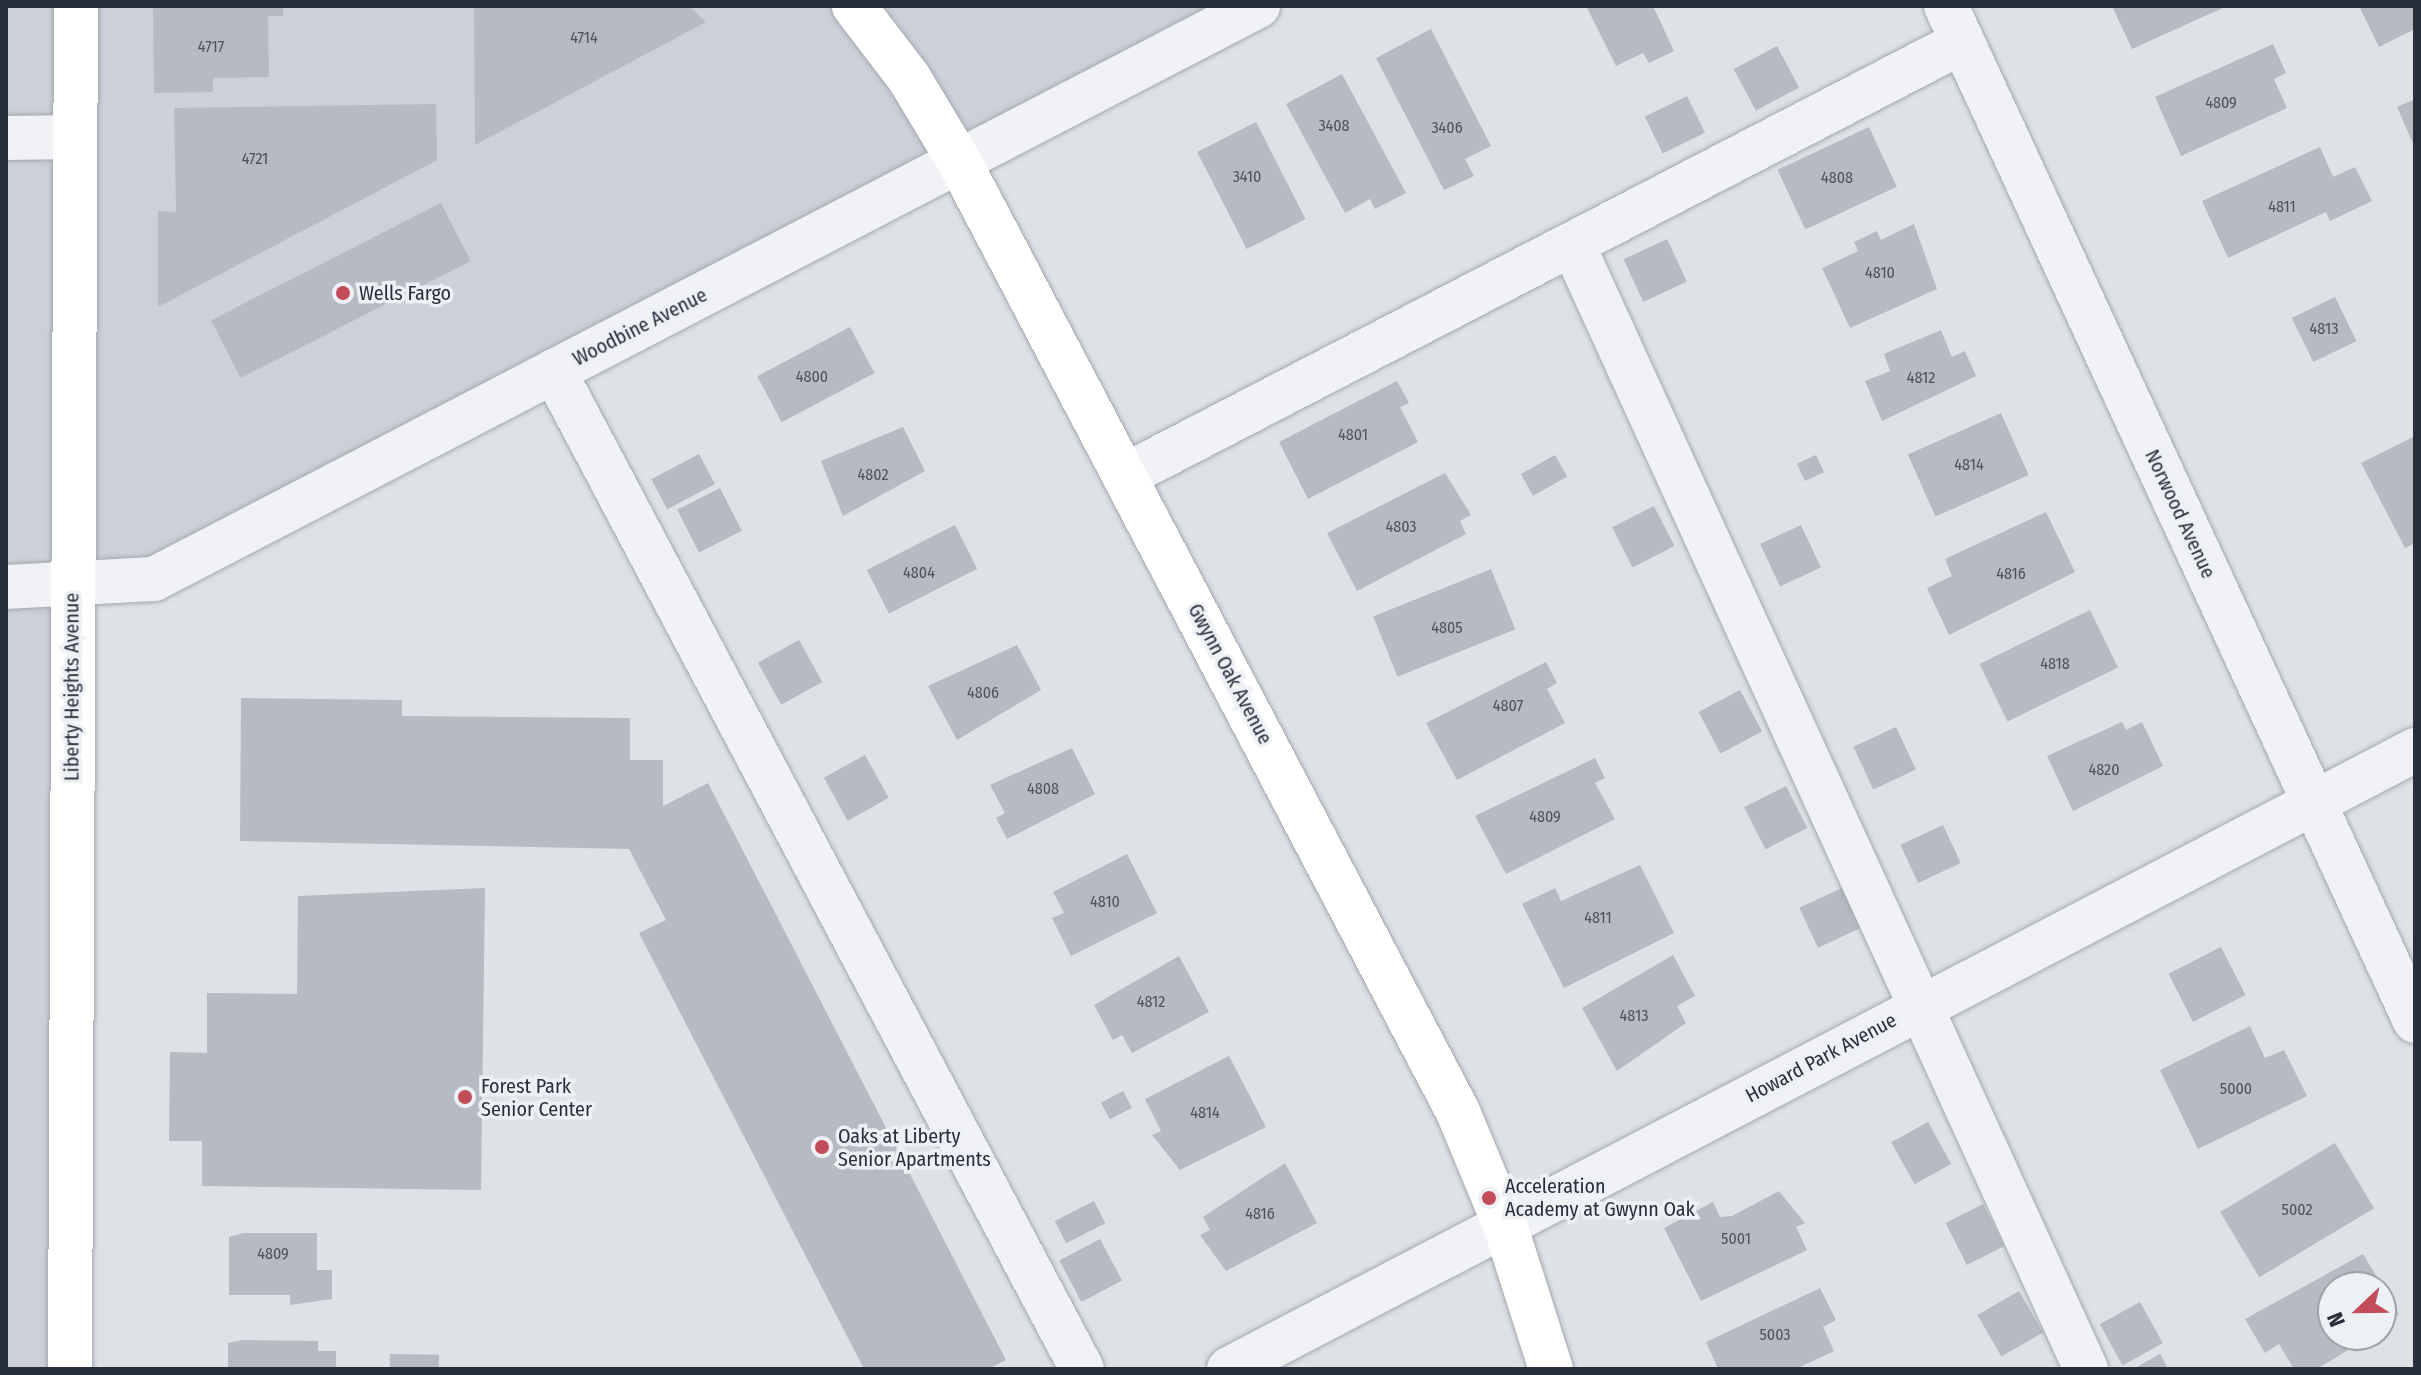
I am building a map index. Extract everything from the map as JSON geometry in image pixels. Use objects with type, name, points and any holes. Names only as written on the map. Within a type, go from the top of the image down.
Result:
[{"type":"main road","name":"Liberty Heights Avenue","points":[[70,1369],[76,6]]},
{"type":"main road","name":"Gwynn Oak Avenue","points":[[854,6],[909,78],[960,163],[1458,1112],[1505,1225],[1551,1369]]},
{"type":"street","name":"Woodbine Avenue","points":[[6,587],[72,586],[154,579],[1258,6]]},
{"type":"street","points":[[1126,475],[1573,245],[1954,24]]},
{"type":"street","name":"Norwood Avenue","points":[[1954,24],[2415,1021]]},
{"type":"street","points":[[6,138],[74,137]]},
{"type":"street","points":[[1573,245],[2086,1369]]},
{"type":"street","points":[[554,371],[1082,1369]]},
{"type":"street","name":"Howard Park Avenue","points":[[1229,1369],[1921,1005],[2415,750]]},
{"type":"shaded area","points":[[6,6],[1244,6],[558,364],[69,595],[68,1369],[6,1369]]},
{"type":"building","points":[[153,6],[283,6],[283,16],[268,16],[269,77],[213,78],[213,92],[154,93]]},
{"type":"building","points":[[474,6],[689,6],[706,22],[475,145]]},
{"type":"building","points":[[1586,6],[1653,6],[1674,51],[1649,63],[1643,53],[1616,66]]},
{"type":"building","points":[[2112,6],[2227,6],[2132,49]]},
{"type":"building","points":[[2359,6],[2413,6],[2415,29],[2379,47]]},
{"type":"building","points":[[1431,29],[1491,146],[1465,159],[1474,176],[1444,190],[1376,58]]},
{"type":"building","points":[[2273,44],[2286,73],[2274,79],[2287,108],[2181,156],[2155,97]]},
{"type":"building","points":[[1777,46],[1799,87],[1756,111],[1734,69]]},
{"type":"building","points":[[1342,74],[1406,193],[1375,209],[1370,199],[1345,213],[1286,104]]},
{"type":"building","points":[[1687,96],[1705,133],[1663,153],[1645,117]]},
{"type":"building","points":[[2415,99],[2415,148],[2397,107]]},
{"type":"building","points":[[436,104],[437,160],[158,307],[158,211],[176,212],[174,108]]},
{"type":"building","points":[[1256,122],[1305,219],[1247,249],[1197,152]]},
{"type":"building","points":[[1869,127],[1897,187],[1805,230],[1777,170]]},
{"type":"building","points":[[2320,147],[2333,177],[2355,167],[2372,201],[2330,221],[2326,212],[2228,258],[2202,201]]},
{"type":"building","name":"Wells Fargo","points":[[441,203],[471,261],[241,378],[211,320]]},
{"type":"building","points":[[1914,224],[1937,289],[1850,328],[1822,268],[1858,251],[1854,242],[1877,231],[1881,240]]},
{"type":"building","points":[[1667,239],[1687,282],[1643,302],[1623,259]]},
{"type":"building","points":[[2335,297],[2356,341],[2313,362],[2292,318]]},
{"type":"building","points":[[850,327],[874,373],[782,422],[757,376]]},
{"type":"building","points":[[1941,330],[1952,357],[1965,351],[1976,376],[1882,421],[1865,381],[1890,371],[1884,354]]},
{"type":"building","points":[[1397,381],[1409,403],[1400,407],[1418,442],[1308,499],[1279,442]]},
{"type":"building","points":[[2001,413],[2029,475],[1935,517],[1908,454]]},
{"type":"building","points":[[903,427],[925,471],[843,516],[821,461]]},
{"type":"building","points":[[2415,436],[2415,543],[2405,548],[2361,463]]},
{"type":"building","points":[[699,454],[715,484],[667,509],[651,479]]},
{"type":"building","points":[[1555,455],[1567,477],[1533,496],[1521,474]]},
{"type":"building","points":[[1816,455],[1824,472],[1805,481],[1797,464]]},
{"type":"building","points":[[1445,473],[1471,515],[1460,521],[1466,534],[1357,591],[1327,533]]},
{"type":"building","points":[[720,488],[742,531],[699,553],[677,510]]},
{"type":"building","points":[[1654,506],[1674,546],[1633,567],[1612,527]]},
{"type":"building","points":[[2046,512],[2075,572],[1949,635],[1927,588],[1952,576],[1945,559]]},
{"type":"building","points":[[955,525],[977,569],[889,614],[867,570]]},
{"type":"building","points":[[1801,525],[1821,568],[1780,587],[1760,544]]},
{"type":"building","points":[[1491,569],[1515,629],[1398,677],[1373,617]]},
{"type":"building","points":[[2090,610],[2118,668],[2008,721],[1979,664]]},
{"type":"building","points":[[799,640],[822,682],[781,705],[758,663]]},
{"type":"building","points":[[1017,645],[1041,690],[957,740],[928,686]]},
{"type":"building","points":[[1546,662],[1557,683],[1547,689],[1565,723],[1457,780],[1426,723]]},
{"type":"building","points":[[1740,690],[1762,731],[1721,754],[1699,712]]},
{"type":"building","name":"Oaks at Liberty Senior Apartments","points":[[241,698],[402,700],[402,716],[630,718],[630,760],[663,760],[663,806],[708,783],[1006,1360],[988,1369],[864,1369],[639,933],[666,920],[629,849],[240,841]]},
{"type":"building","points":[[2122,722],[2126,730],[2142,722],[2163,766],[2073,811],[2047,756]]},
{"type":"building","points":[[1896,727],[1916,770],[1873,789],[1853,747]]},
{"type":"building","points":[[1072,748],[1095,794],[1007,839],[996,818],[1005,813],[990,785]]},
{"type":"building","points":[[865,755],[889,798],[848,821],[824,778]]},
{"type":"building","points":[[1595,758],[1605,778],[1595,783],[1615,819],[1506,874],[1475,816]]},
{"type":"building","points":[[1786,786],[1807,828],[1765,849],[1744,807]]},
{"type":"building","points":[[1943,825],[1961,863],[1918,883],[1900,845]]},
{"type":"building","points":[[1127,854],[1157,913],[1071,956],[1052,918],[1064,913],[1053,892]]},
{"type":"building","points":[[1640,865],[1674,933],[1564,988],[1522,904],[1555,888],[1561,901]]},
{"type":"building","name":"Forest Park Senior Center","points":[[485,888],[481,1190],[202,1186],[202,1141],[169,1141],[170,1052],[207,1053],[207,993],[297,994],[298,896]]},
{"type":"building","points":[[1842,888],[1861,928],[1818,948],[1799,908]]},
{"type":"building","points":[[2221,947],[2246,995],[2193,1022],[2168,974]]},
{"type":"building","points":[[1673,955],[1695,996],[1677,1006],[1686,1023],[1617,1071],[1582,1008]]},
{"type":"building","points":[[1179,956],[1209,1012],[1132,1053],[1122,1035],[1113,1040],[1094,1005]]},
{"type":"building","points":[[2250,1026],[2265,1058],[2284,1050],[2307,1096],[2198,1149],[2160,1070]]},
{"type":"building","points":[[1229,1056],[1266,1127],[1180,1170],[1152,1135],[1161,1131],[1145,1099]]},
{"type":"building","points":[[1123,1091],[1132,1108],[1110,1120],[1101,1103]]},
{"type":"building","points":[[1928,1122],[1951,1164],[1915,1184],[1891,1142]]},
{"type":"building","points":[[2335,1143],[2374,1208],[2259,1277],[2220,1212]]},
{"type":"building","points":[[1285,1163],[1317,1223],[1226,1271],[1200,1235],[1210,1230],[1203,1217]]},
{"type":"building","points":[[1779,1191],[1805,1223],[1796,1227],[1807,1250],[1701,1301],[1664,1228],[1713,1202],[1720,1217],[1732,1216]]},
{"type":"building","points":[[1094,1201],[1105,1223],[1066,1243],[1055,1221]]},
{"type":"building","points":[[1983,1204],[2004,1246],[1967,1265],[1946,1223]]},
{"type":"building","points":[[244,1233],[317,1233],[317,1270],[332,1270],[332,1299],[290,1305],[290,1295],[229,1295],[229,1237]]},
{"type":"building","points":[[1100,1239],[1122,1280],[1081,1302],[1059,1261]]},
{"type":"building","points":[[2363,1254],[2373,1271],[2332,1271]]},
{"type":"building","points":[[2317,1279],[2317,1351],[2347,1351],[2317,1369],[2294,1369],[2279,1344],[2265,1353],[2245,1319]]},
{"type":"building","points":[[1820,1288],[1836,1320],[1823,1327],[1834,1351],[1796,1369],[1718,1369],[1706,1342]]},
{"type":"building","points":[[2019,1291],[2043,1333],[2001,1357],[1977,1315]]},
{"type":"building","points":[[2140,1302],[2163,1343],[2123,1365],[2100,1324]]},
{"type":"building","points":[[243,1340],[318,1341],[318,1351],[336,1351],[336,1369],[228,1369],[228,1343]]},
{"type":"building","points":[[390,1354],[439,1355],[439,1369],[390,1369]]},
{"type":"building","points":[[2160,1354],[2168,1369],[2133,1369]]},
{"type":"place","name":"Wells Fargo","points":[[343,293]]},
{"type":"place","name":"Forest Park Senior Center","points":[[465,1097]]},
{"type":"place","name":"Oaks at Liberty Senior Apartments","points":[[822,1147]]},
{"type":"place","name":"Acceleration Academy at Gwynn Oak","points":[[1489,1198]]}]
